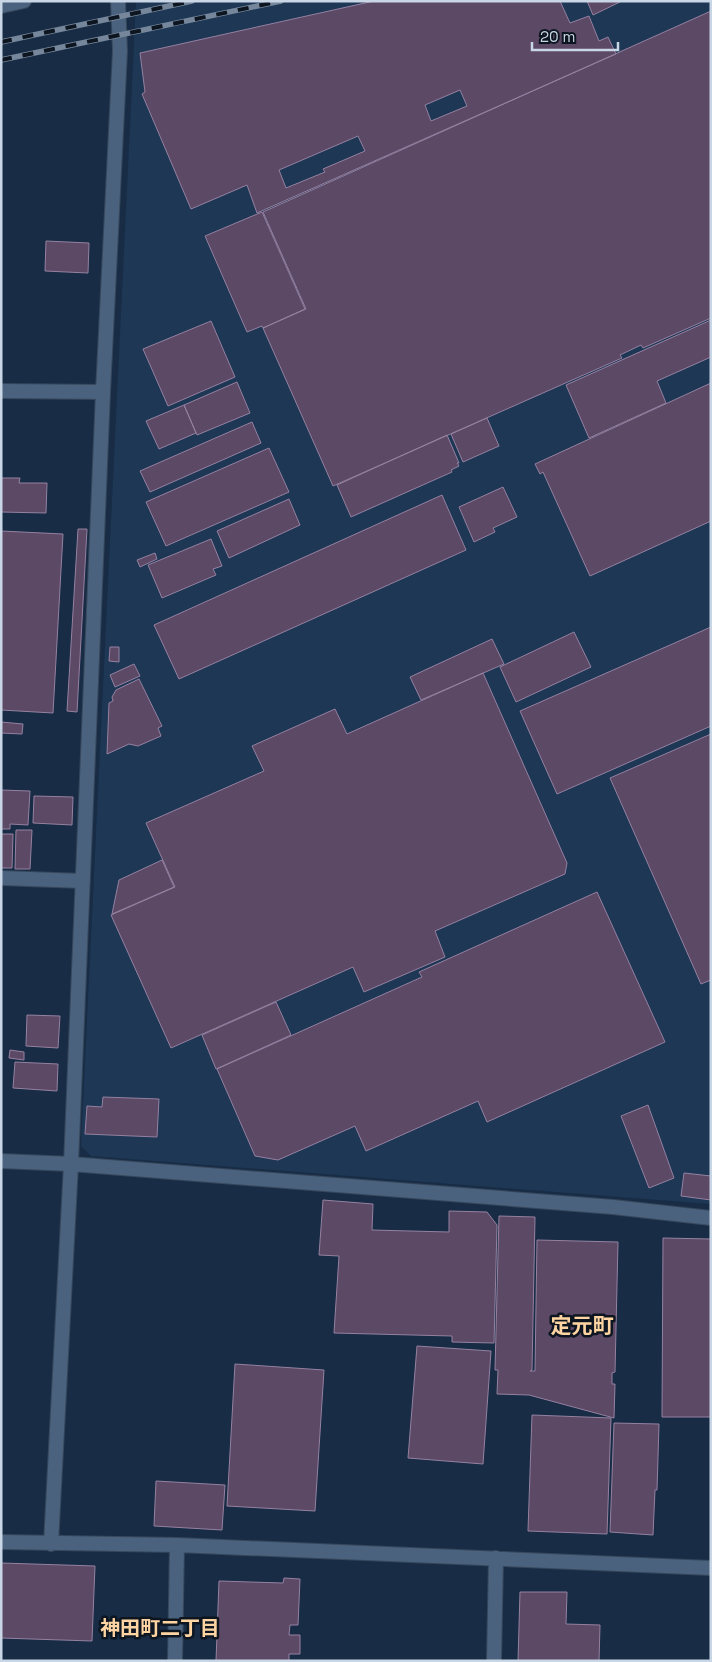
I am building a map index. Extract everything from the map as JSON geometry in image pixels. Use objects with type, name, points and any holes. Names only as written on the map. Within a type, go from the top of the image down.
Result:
[{"type":"street","points":[[1,6],[24,1]]},
{"type":"street","points":[[51,1544],[71,1164],[103,392],[120,51],[118,1]]},
{"type":"street","points":[[1,391],[103,392]]},
{"type":"street","points":[[1,878],[83,881]]},
{"type":"street","points":[[1,1161],[71,1164],[604,1206],[711,1218]]},
{"type":"street","points":[[1,1542],[178,1544],[711,1568]]},
{"type":"street","points":[[175,1661],[178,1544]]},
{"type":"street","points":[[494,1661],[496,1558]]},
{"type":"shaded area","points":[[136,1],[711,1],[711,1204],[91,1156],[81,1146]]},
{"type":"building","points":[[374,1],[560,1],[570,23],[589,16],[599,41],[608,37],[616,54],[257,213],[247,185],[191,209],[142,94],[145,92],[140,53]],"holes":[[[460,90],[467,106],[431,121],[425,105]],[[358,136],[365,151],[323,169],[325,172],[286,188],[279,170]]]},
{"type":"building","points":[[587,1],[622,1],[593,15]]},
{"type":"building","points":[[711,11],[711,318],[643,348],[641,345],[620,355],[622,358],[333,486],[263,328],[306,309],[263,212]]},
{"type":"building","points":[[262,212],[305,309],[263,328],[262,326],[247,332],[205,236]]},
{"type":"building","points":[[46,241],[89,243],[88,273],[45,271]]},
{"type":"building","points":[[711,320],[711,357],[657,381],[666,403],[589,438],[566,385]]},
{"type":"building","points":[[211,321],[235,377],[168,406],[143,349]]},
{"type":"building","points":[[237,382],[250,413],[197,435],[184,405]]},
{"type":"building","points":[[711,383],[711,521],[590,576],[543,472],[540,474],[535,464]]},
{"type":"building","points":[[184,405],[196,433],[159,449],[146,421]]},
{"type":"building","points":[[487,418],[499,446],[463,462],[451,434]]},
{"type":"building","points":[[252,422],[261,443],[150,492],[140,471]]},
{"type":"building","points":[[447,435],[459,463],[457,463],[459,466],[451,470],[452,472],[351,517],[337,485]]},
{"type":"building","points":[[269,448],[289,492],[166,546],[146,502]]},
{"type":"building","points":[[1,478],[20,478],[19,483],[47,483],[46,513],[1,512]]},
{"type":"building","points":[[503,487],[517,517],[493,528],[495,532],[474,542],[459,507]]},
{"type":"building","points":[[442,495],[466,550],[179,679],[154,625]]},
{"type":"building","points":[[289,499],[300,525],[229,558],[217,531]]},
{"type":"building","points":[[78,529],[87,529],[77,712],[67,711]]},
{"type":"building","points":[[1,531],[63,534],[53,713],[1,710]]},
{"type":"building","points":[[211,539],[222,566],[213,569],[216,575],[162,598],[148,565]]},
{"type":"building","points":[[155,553],[157,559],[140,567],[137,560]]},
{"type":"building","points":[[711,627],[711,726],[557,794],[520,711]]},
{"type":"building","points":[[574,632],[591,667],[516,702],[500,667]]},
{"type":"building","points":[[492,639],[504,664],[421,700],[410,677]]},
{"type":"building","points":[[110,647],[119,647],[119,662],[109,661]]},
{"type":"building","points":[[134,664],[140,676],[115,687],[110,675]]},
{"type":"building","points":[[483,673],[567,863],[565,874],[435,931],[445,957],[364,992],[353,967],[171,1048],[111,915],[175,887],[146,823],[264,771],[252,746],[335,709],[347,734]]},
{"type":"building","points":[[139,679],[162,726],[158,728],[161,736],[138,746],[129,744],[107,754],[109,703],[113,701],[112,697],[116,690]]},
{"type":"building","points":[[1,722],[23,724],[22,734],[1,733]]},
{"type":"building","points":[[711,734],[711,980],[701,984],[610,778]]},
{"type":"building","points":[[1,790],[30,791],[28,825],[10,824],[10,829],[1,829]]},
{"type":"building","points":[[34,796],[73,797],[72,825],[33,823]]},
{"type":"building","points":[[16,830],[32,830],[30,869],[15,869]]},
{"type":"building","points":[[1,834],[13,834],[12,868],[1,868]]},
{"type":"building","points":[[162,860],[174,887],[112,914],[119,880]]},
{"type":"building","points":[[597,892],[665,1042],[487,1122],[478,1101],[366,1151],[355,1126],[278,1160],[255,1156],[217,1069],[422,977],[419,972]]},
{"type":"building","points":[[276,1002],[291,1035],[216,1069],[202,1035]]},
{"type":"building","points":[[27,1015],[60,1016],[58,1048],[26,1046]]},
{"type":"building","points":[[10,1050],[24,1052],[24,1060],[9,1058]]},
{"type":"building","points":[[15,1062],[58,1064],[57,1091],[13,1088]]},
{"type":"building","points":[[103,1097],[159,1099],[157,1137],[85,1134],[87,1106],[102,1107]]},
{"type":"building","points":[[648,1105],[674,1178],[649,1188],[621,1116]]},
{"type":"building","points":[[684,1173],[711,1176],[711,1200],[681,1196]]},
{"type":"building","points":[[323,1200],[373,1204],[372,1230],[449,1232],[449,1211],[487,1212],[497,1225],[494,1343],[452,1342],[452,1336],[334,1333],[339,1256],[319,1255]]},
{"type":"building","points":[[499,1216],[535,1217],[532,1370],[530,1371],[535,1371],[537,1240],[618,1242],[615,1372],[612,1373],[612,1384],[615,1384],[614,1418],[529,1395],[497,1394],[498,1370],[495,1370]]},
{"type":"building","points":[[663,1238],[711,1239],[711,1417],[662,1417]]},
{"type":"building","points":[[417,1346],[491,1351],[483,1464],[408,1458]]},
{"type":"building","points":[[235,1364],[324,1370],[315,1511],[227,1506]]},
{"type":"building","points":[[532,1415],[611,1418],[607,1534],[528,1531]]},
{"type":"building","points":[[614,1423],[659,1424],[657,1490],[655,1490],[653,1535],[610,1532]]},
{"type":"building","points":[[156,1481],[225,1485],[222,1530],[154,1526]]},
{"type":"building","points":[[1,1563],[95,1566],[92,1641],[1,1638]]},
{"type":"building","points":[[284,1578],[300,1579],[298,1625],[290,1625],[289,1635],[300,1635],[300,1654],[289,1654],[289,1661],[216,1661],[219,1581],[283,1583]]},
{"type":"building","points":[[520,1592],[567,1592],[566,1624],[600,1625],[599,1661],[518,1661]]},
{"type":"railway","points":[[1,42],[192,1]]},
{"type":"railway","points":[[1,60],[281,1]]},
{"type":"district","name":"定元町","points":[[582,1325]]},
{"type":"district","name":"神田町二丁目","points":[[160,1628]]}]
